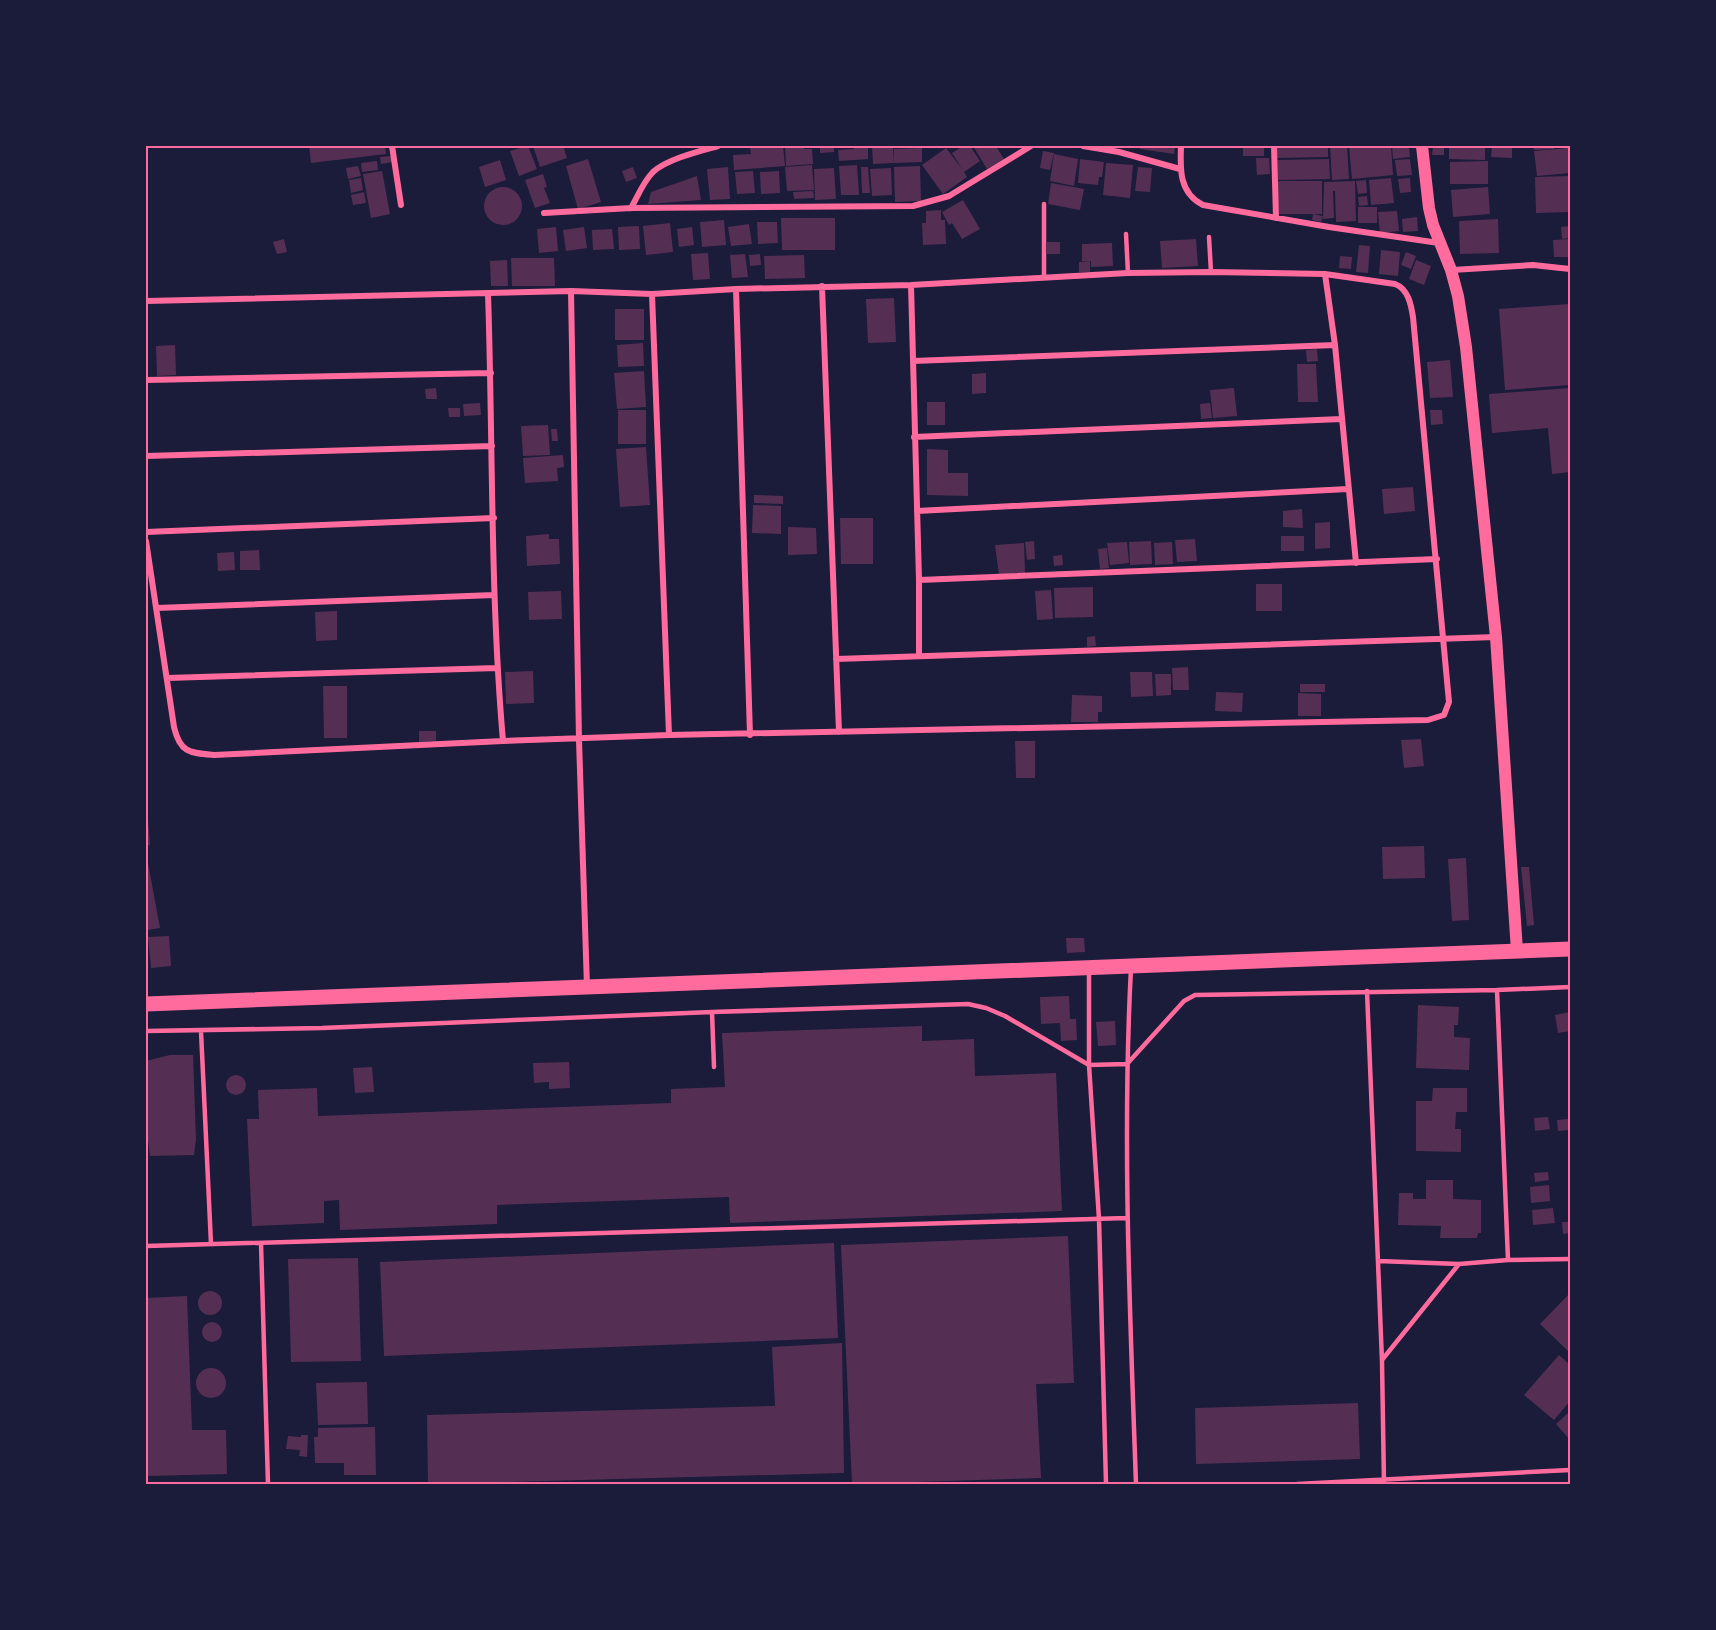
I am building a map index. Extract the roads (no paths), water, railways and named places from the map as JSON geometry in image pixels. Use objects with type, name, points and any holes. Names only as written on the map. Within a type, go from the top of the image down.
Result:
[{"type":"main road","points":[[1422,146],[1429,208],[1439,243],[1451,270],[1465,339],[1496,638],[1517,951]]},
{"type":"main road","points":[[146,1004],[1570,949]]},
{"type":"street","points":[[392,146],[401,206]]},
{"type":"street","points":[[631,208],[646,180],[659,168],[693,153],[718,146]]},
{"type":"street","points":[[544,213],[631,208],[913,206],[949,196],[1031,146]]},
{"type":"street","points":[[1083,146],[1119,152],[1180,169]]},
{"type":"street","points":[[1181,146],[1182,183],[1196,202],[1276,219],[1439,243]]},
{"type":"street","points":[[1274,146],[1276,219]]},
{"type":"street","points":[[1451,270],[1533,265],[1570,269]]},
{"type":"street","points":[[146,301],[571,291],[652,294],[822,286],[911,285],[1128,273],[1325,274],[1395,284],[1403,288],[1407,295],[1413,317],[1449,702],[1444,716],[1434,719],[669,735],[214,755],[195,753],[188,751],[177,738],[146,541]]},
{"type":"street","points":[[1325,274],[1335,345],[1356,563]]},
{"type":"street","points":[[911,285],[920,580],[920,656]]},
{"type":"street","points":[[822,286],[839,732]]},
{"type":"street","points":[[736,289],[750,735]]},
{"type":"street","points":[[571,291],[579,740],[587,987]]},
{"type":"street","points":[[489,293],[494,595],[503,741]]},
{"type":"street","points":[[652,294],[669,735]]},
{"type":"street","points":[[913,361],[1335,345]]},
{"type":"street","points":[[146,380],[491,373]]},
{"type":"street","points":[[914,437],[1341,419]]},
{"type":"street","points":[[146,456],[492,446]]},
{"type":"street","points":[[917,512],[1348,489]]},
{"type":"street","points":[[146,532],[494,518]]},
{"type":"street","points":[[920,580],[1437,559]]},
{"type":"street","points":[[157,608],[494,595]]},
{"type":"street","points":[[836,659],[1496,638]]},
{"type":"street","points":[[167,678],[497,668]]},
{"type":"lane","points":[[1044,204],[1044,278]]},
{"type":"lane","points":[[1126,234],[1128,273]]},
{"type":"lane","points":[[1209,237],[1211,272]]},
{"type":"lane","points":[[1131,966],[1127,1064],[1127,1218],[1136,1485]]},
{"type":"lane","points":[[1088,968],[1089,1065],[1099,1218],[1106,1485]]},
{"type":"lane","points":[[146,1031],[201,1031],[968,1004],[1005,1016],[1089,1065],[1127,1064],[1184,1000],[1195,995],[1570,987]]},
{"type":"lane","points":[[1497,990],[1508,1260]]},
{"type":"lane","points":[[1366,991],[1382,1360],[1383,1482]]},
{"type":"lane","points":[[712,1012],[714,1067]]},
{"type":"lane","points":[[201,1031],[212,1244]]},
{"type":"lane","points":[[146,1246],[1127,1218]]},
{"type":"lane","points":[[261,1243],[268,1485]]},
{"type":"lane","points":[[1378,1261],[1459,1264],[1570,1259]]},
{"type":"lane","points":[[1382,1360],[1459,1264]]},
{"type":"lane","points":[[1297,1485],[1570,1470]]}]
